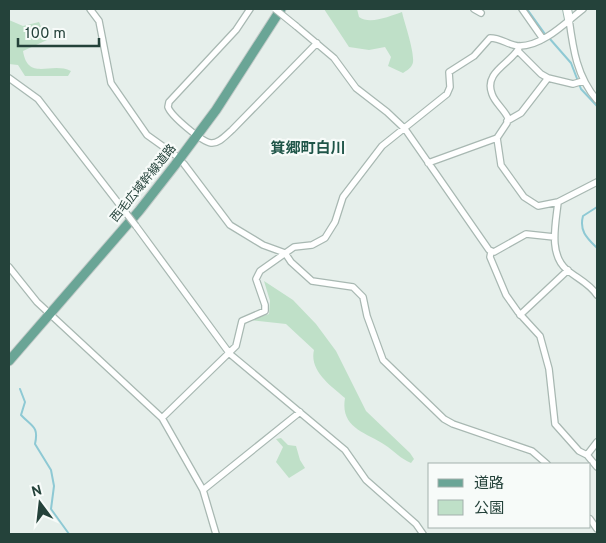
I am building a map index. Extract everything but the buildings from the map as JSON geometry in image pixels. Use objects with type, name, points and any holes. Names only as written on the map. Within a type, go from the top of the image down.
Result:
[{"type":"main road","name":"西毛広域幹線道路","points":[[9,361],[139,211],[198,134],[246,65],[281,9]]},
{"type":"street","points":[[90,9],[99,21],[111,83],[147,135],[174,155]]},
{"type":"street","points":[[250,9],[236,30],[169,102],[168,107],[175,118],[208,142],[221,140],[317,43]]},
{"type":"street","points":[[275,9],[334,58],[356,88],[405,129],[491,252],[490,256],[504,291],[520,315],[540,336],[549,369],[555,424],[579,451],[587,455],[597,466]]},
{"type":"street","points":[[474,9],[480,13]]},
{"type":"street","points":[[522,9],[543,39]]},
{"type":"street","points":[[567,9],[572,44],[582,81],[597,100]]},
{"type":"street","points":[[507,121],[506,112],[492,95],[491,85],[494,74],[519,49],[543,39],[583,9]]},
{"type":"street","points":[[162,418],[230,354],[236,346],[242,321],[265,311],[265,305],[257,284],[257,275],[294,247],[312,245],[325,238],[335,222],[346,192],[382,146],[444,98],[449,91],[449,72],[474,56],[488,39],[503,39],[519,49],[541,74],[548,78],[575,83],[582,81]]},
{"type":"street","points":[[9,78],[38,99],[136,226],[230,354],[345,450],[366,480],[416,524],[423,534]]},
{"type":"street","points":[[548,78],[521,113],[507,121],[497,138],[501,166],[524,197],[538,206],[558,202],[597,182]]},
{"type":"street","points":[[428,163],[497,138]]},
{"type":"street","points":[[184,164],[226,222],[263,246],[285,253],[291,262],[312,281],[353,287],[361,294],[383,360],[444,419],[453,424],[532,451],[546,463]]},
{"type":"street","points":[[558,202],[554,237],[561,263],[583,280],[597,295]]},
{"type":"street","points":[[491,252],[499,251],[526,234],[554,237]]},
{"type":"street","points":[[9,267],[37,302],[50,312],[162,418],[203,490],[216,534]]},
{"type":"street","points":[[520,315],[568,270]]},
{"type":"street","points":[[203,490],[300,412]]},
{"type":"street","points":[[587,455],[597,442]]},
{"type":"green space","points":[[324,9],[357,9],[359,17],[369,20],[380,19],[402,12],[412,48],[413,61],[411,66],[403,73],[388,66],[391,57],[385,47],[369,50],[349,47]]},
{"type":"green space","points":[[9,20],[23,26],[39,22],[47,40],[23,51],[26,60],[30,66],[35,68],[56,68],[71,71],[68,76],[25,76],[18,65],[9,64]]},
{"type":"green space","points":[[264,281],[293,300],[316,324],[336,351],[366,411],[410,453],[414,459],[411,463],[350,423],[344,408],[345,398],[318,371],[313,358],[314,350],[286,324],[250,320],[269,314],[270,301]]},
{"type":"green space","points":[[281,438],[288,445],[296,446],[300,460],[305,468],[289,478],[276,462],[283,447],[276,439]]},
{"type":"waterway","points":[[527,9],[545,34]]},
{"type":"waterway","points":[[550,39],[571,63],[581,89],[597,106]]},
{"type":"waterway","points":[[597,207],[583,216],[582,221],[585,234],[597,248]]},
{"type":"waterway","points":[[20,389],[25,402],[21,415],[35,430],[35,444],[51,470],[54,486],[51,509],[69,534]]},
{"type":"district","name":"箕郷町白川","points":[[308,148]]}]
